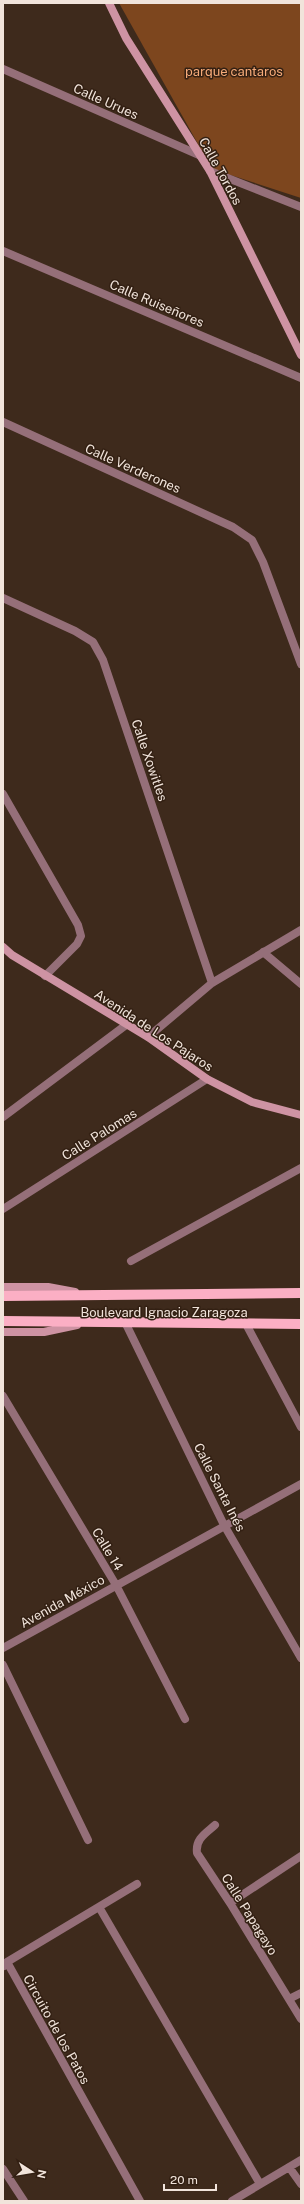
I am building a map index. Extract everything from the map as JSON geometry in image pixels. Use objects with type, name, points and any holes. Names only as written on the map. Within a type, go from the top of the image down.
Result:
[{"type":"main road","name":"Boulevard Ignacio Zaragoza","points":[[93,1295],[301,1293]]},
{"type":"main road","points":[[3,1296],[93,1295]]},
{"type":"main road","points":[[3,1321],[86,1322]]},
{"type":"main road","name":"Boulevard Ignacio Zaragoza","points":[[86,1322],[301,1324]]},
{"type":"street","name":"Calle Tordos","points":[[109,3],[126,38],[210,171],[301,355]]},
{"type":"street","name":"Calle Urues","points":[[3,70],[199,155]]},
{"type":"street","points":[[210,171],[301,207]]},
{"type":"street","name":"Calle Ruiseñores","points":[[3,251],[301,378]]},
{"type":"street","name":"Calle Verderones","points":[[3,422],[233,527],[252,540],[263,562],[301,664]]},
{"type":"street","name":"Calle Xowitles","points":[[3,598],[75,631],[93,642],[103,660],[212,983]]},
{"type":"street","points":[[3,794],[78,926],[81,936],[77,944],[45,976]]},
{"type":"street","points":[[148,1038],[212,983],[301,930]]},
{"type":"street","name":"Avenida de Los Pajaros","points":[[3,947],[12,955],[45,976],[148,1038],[207,1079],[252,1102],[301,1115]]},
{"type":"street","points":[[263,952],[301,984]]},
{"type":"street","points":[[3,1117],[126,1025]]},
{"type":"street","name":"Calle Palomas","points":[[3,1209],[207,1079]]},
{"type":"street","points":[[131,1262],[301,1168]]},
{"type":"street","name":"Boulevard Ignacio Zaragoza","points":[[3,1287],[48,1287],[93,1295]]},
{"type":"street","name":"Boulevard Ignacio Zaragoza","points":[[3,1332],[44,1332],[86,1322]]},
{"type":"street","name":"Calle Santa Inés","points":[[125,1322],[224,1525],[301,1658]]},
{"type":"street","points":[[246,1324],[301,1427]]},
{"type":"street","name":"Calle 14","points":[[3,1396],[116,1585],[185,1719]]},
{"type":"street","name":"Avenida México","points":[[3,1648],[224,1525],[301,1484]]},
{"type":"street","points":[[3,1665],[88,1840]]},
{"type":"street","name":"Calle Papagayo","points":[[215,1825],[198,1840],[196,1847],[197,1853],[230,1903],[301,2019]]},
{"type":"street","points":[[230,1903],[301,1856]]},
{"type":"street","name":"Circuito de los Patos","points":[[137,1884],[5,1964],[140,2201]]},
{"type":"street","points":[[99,1907],[260,2184]]},
{"type":"street","points":[[289,1999],[301,1993]]},
{"type":"street","points":[[232,2201],[301,2160]]},
{"type":"street","points":[[289,2167],[301,2184]]},
{"type":"street","points":[[3,2169],[24,2201]]},
{"type":"green space","name":"parque cantaros","points":[[119,3],[301,3],[301,198],[212,169]]}]
